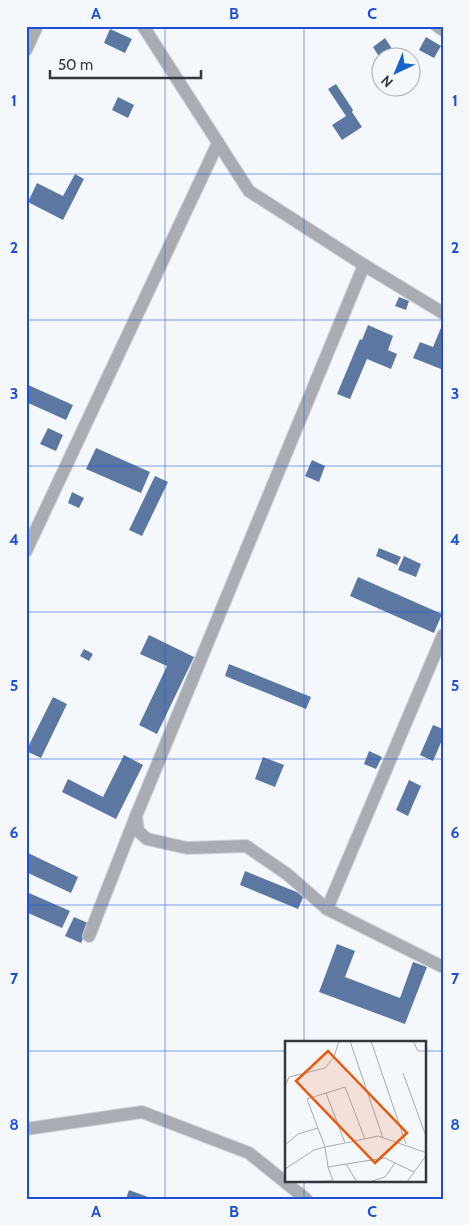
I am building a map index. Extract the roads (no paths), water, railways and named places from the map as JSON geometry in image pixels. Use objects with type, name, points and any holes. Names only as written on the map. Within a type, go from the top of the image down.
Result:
[{"type":"street","points":[[26,50],[38,26]]},
{"type":"street","points":[[143,26],[249,191],[364,266],[443,313]]},
{"type":"street","points":[[437,26],[443,30]]},
{"type":"street","points":[[26,550],[218,143]]},
{"type":"street","points":[[89,936],[136,816],[364,266]]},
{"type":"street","points":[[327,909],[443,635]]},
{"type":"street","points":[[136,816],[138,831],[147,839],[187,848],[246,846],[287,874],[327,909],[443,967]]},
{"type":"street","points":[[26,1129],[142,1112],[249,1153],[306,1199]]}]
